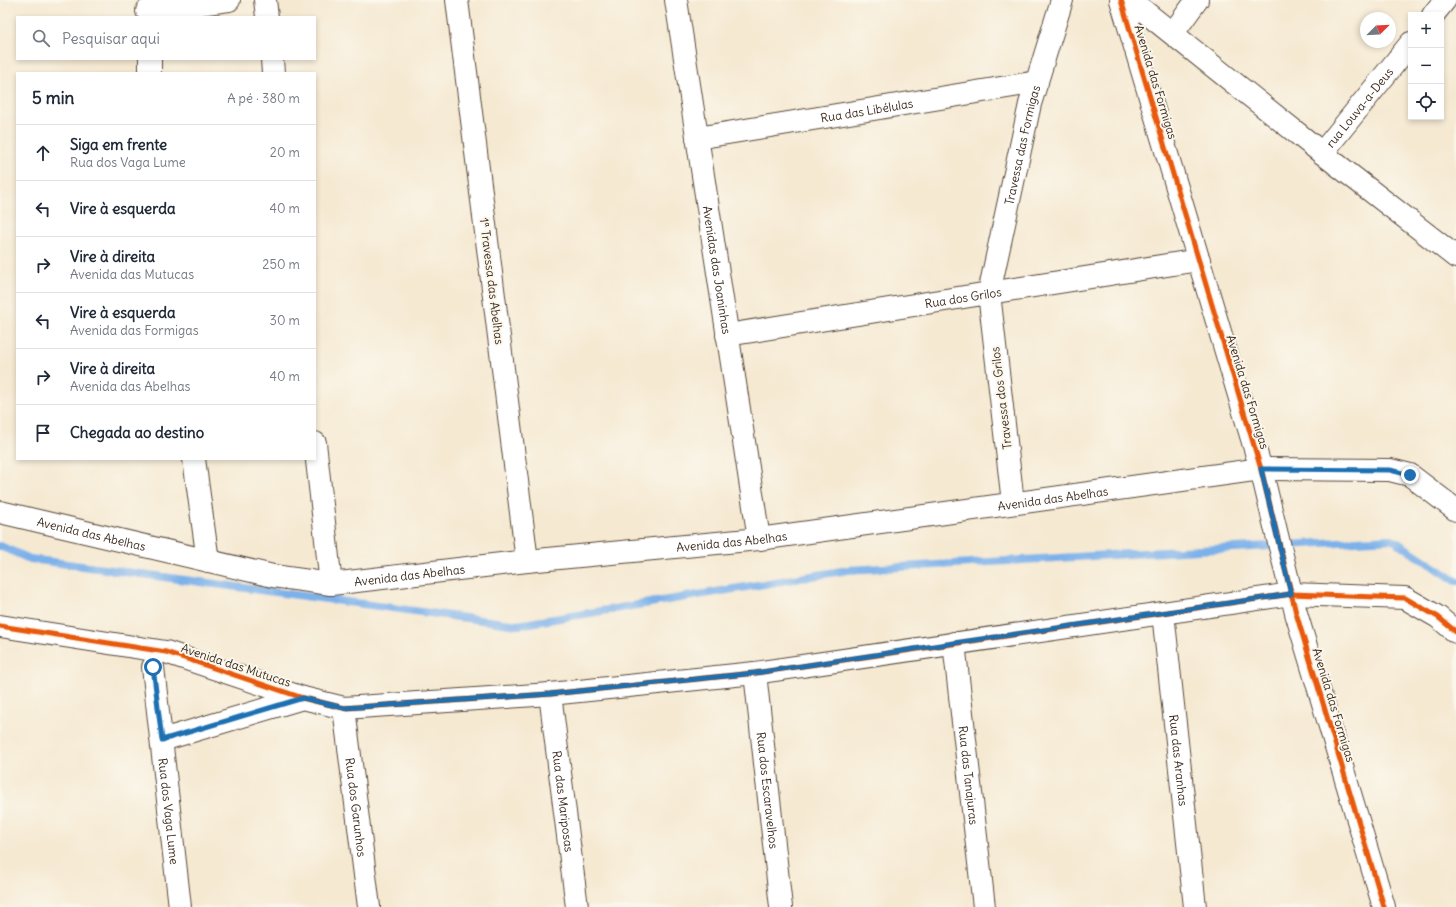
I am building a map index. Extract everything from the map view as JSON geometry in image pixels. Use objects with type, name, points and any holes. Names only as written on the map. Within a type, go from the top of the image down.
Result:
[{"type":"street","points":[[147,9],[229,0]]},
{"type":"street","points":[[265,0],[267,16]]},
{"type":"street","name":"1ª Travessa das Abelhas","points":[[457,0],[527,561]]},
{"type":"street","name":"Avenidas das Joaninhas","points":[[676,0],[759,539]]},
{"type":"street","name":"Travessa das Formigas","points":[[989,293],[1030,104],[1062,0]]},
{"type":"street","name":"Avenida das Formigas","points":[[1121,0],[1261,469],[1296,613],[1384,907]]},
{"type":"street","points":[[1130,0],[1322,153],[1456,257]]},
{"type":"street","points":[[1173,33],[1197,0]]},
{"type":"street","points":[[1435,12],[1445,0]]},
{"type":"street","name":"rua Louva-a-Deus","points":[[1322,153],[1408,47]]},
{"type":"street","points":[[150,60],[150,72]]},
{"type":"street","points":[[272,60],[273,72]]},
{"type":"street","name":"Rua das Libélulas","points":[[697,138],[1037,82]]},
{"type":"street","name":"Rua dos Grilos","points":[[727,335],[1199,260]]},
{"type":"street","name":"Travessa dos Grilos","points":[[989,293],[1013,503]]},
{"type":"street","points":[[316,452],[331,584]]},
{"type":"street","points":[[194,460],[208,561]]},
{"type":"street","name":"Avenida das Abelhas","points":[[0,512],[273,576],[331,584],[527,561],[759,539],[1261,469],[1390,470],[1410,475],[1456,510]]},
{"type":"street","name":"Avenida das Mutucas","points":[[0,626],[166,652],[303,698],[344,708],[550,694],[755,673],[1291,594],[1405,598],[1438,617],[1456,632]]},
{"type":"street","name":"Rua das Aranhas","points":[[1163,614],[1195,907]]},
{"type":"street","name":"Rua das Tanajuras","points":[[954,643],[984,907]]},
{"type":"street","name":"Rua dos Vaga Lume","points":[[153,667],[180,907]]},
{"type":"street","name":"Rua dos Escaravelhos","points":[[755,673],[781,907]]},
{"type":"street","name":"Rua das Mariposas","points":[[550,694],[577,907]]},
{"type":"street","points":[[162,740],[303,698]]},
{"type":"street","name":"Rua dos Garunhos","points":[[344,708],[369,907]]},
{"type":"waterway","points":[[0,546],[30,559],[518,625],[848,570],[1392,539],[1456,581]]},
{"type":"cycle path","points":[[1121,0],[1261,469],[1296,613],[1384,907]]},
{"type":"cycle path","points":[[0,626],[166,652],[303,698],[344,708],[550,694],[755,673],[1291,594],[1405,598],[1438,617],[1456,632]]},
{"type":"route","points":[[153,667],[162,740],[303,698],[344,708],[550,694],[755,673],[954,643],[1163,614],[1291,594],[1261,469],[1390,470],[1410,475]]}]
